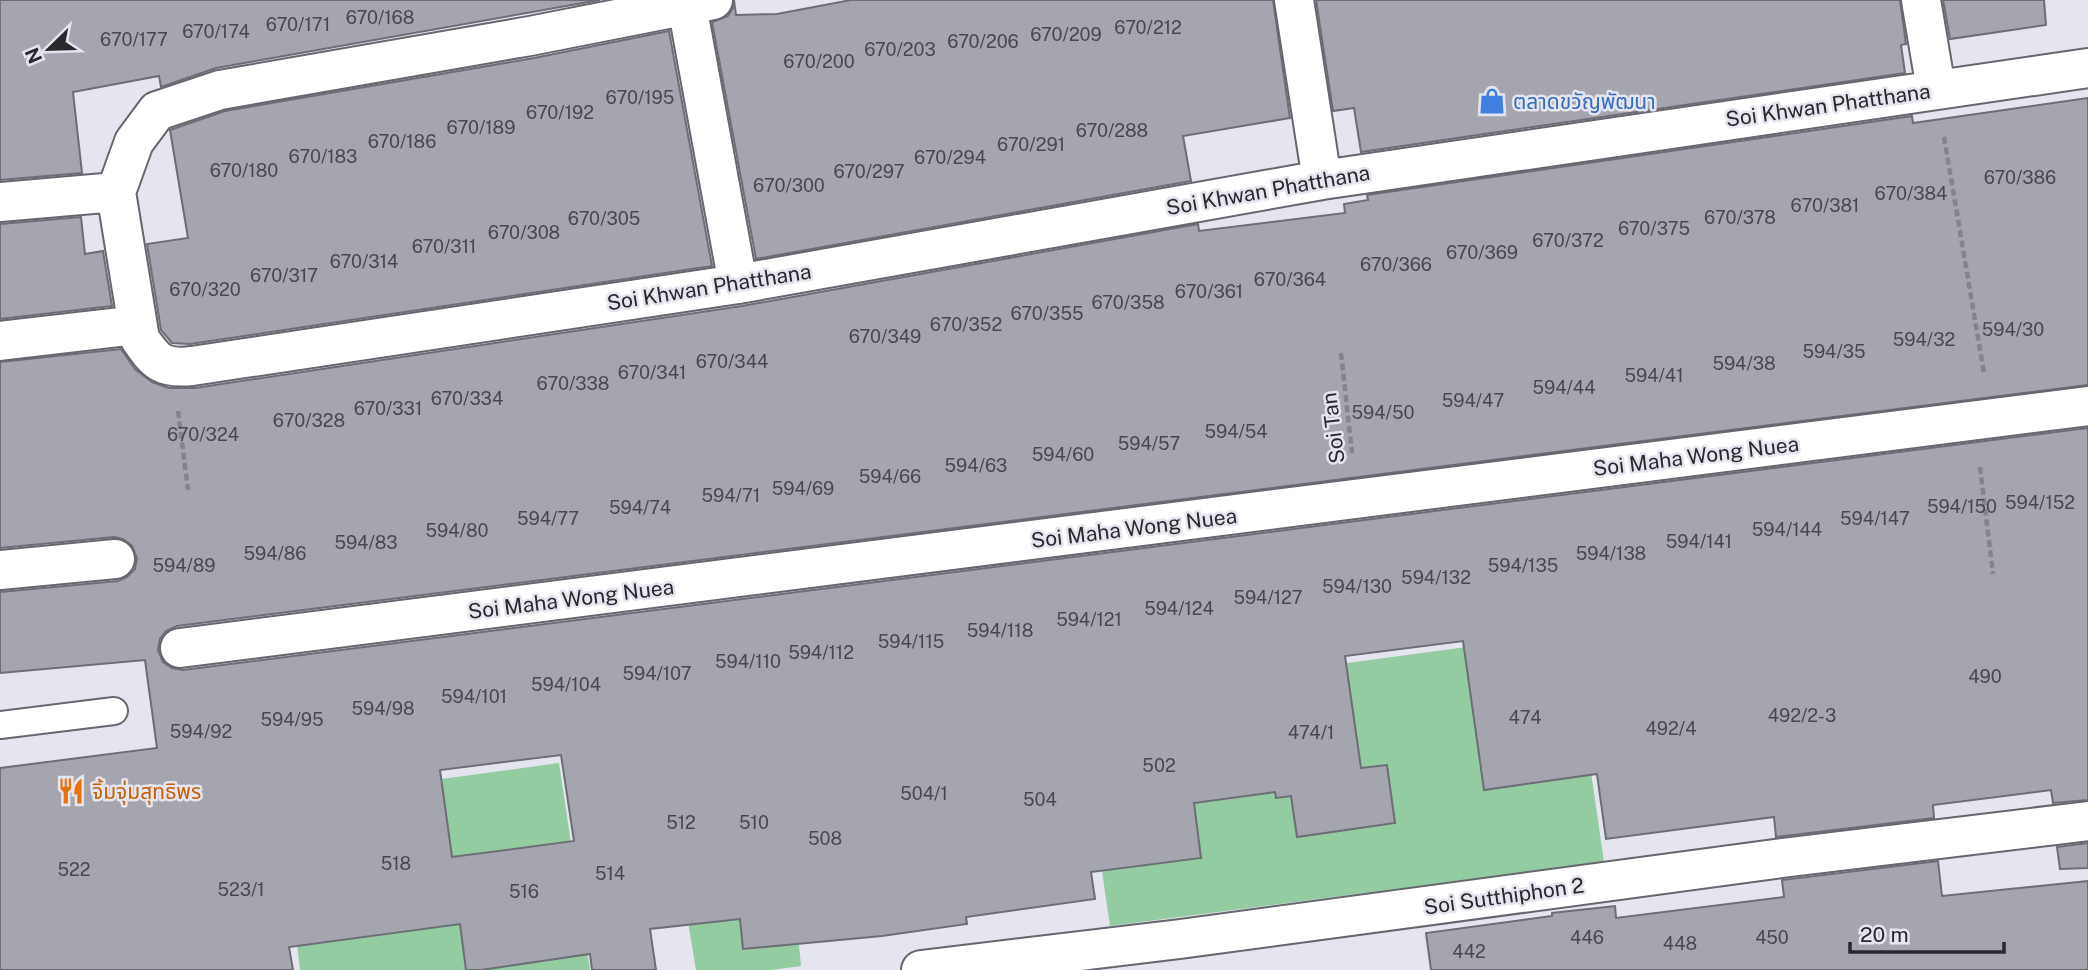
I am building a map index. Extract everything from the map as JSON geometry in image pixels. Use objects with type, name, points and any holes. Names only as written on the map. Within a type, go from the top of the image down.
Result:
[{"type":"street","points":[[1294,0],[1322,180]]},
{"type":"street","points":[[1921,0],[1936,89]]},
{"type":"street","points":[[173,368],[153,358],[140,339],[116,192],[134,142],[158,111],[220,90],[530,36],[696,2],[737,284]]},
{"type":"street","name":"Soi Khwan Phatthana","points":[[173,368],[737,284],[1322,180],[2088,68]]},
{"type":"street","points":[[0,202],[116,192]]},
{"type":"street","points":[[0,341],[137,324]]},
{"type":"street","name":"Soi Maha Wong Nuea","points":[[180,648],[2088,407]]},
{"type":"street","points":[[0,570],[115,559]]},
{"type":"street","name":"Soi Sutthiphon 2","points":[[921,970],[1180,939],[1794,856],[2088,821]]},
{"type":"lane","points":[[0,725],[114,711]]},
{"type":"path","points":[[1936,89],[1983,420],[1993,574]]},
{"type":"path","name":"Soi Tan","points":[[1341,353],[1357,499]]},
{"type":"path","points":[[173,368],[188,490]]},
{"type":"green space","points":[[1474,646],[1589,758],[1604,862],[1110,926],[1094,817],[1346,712],[1347,663]]},
{"type":"green space","points":[[559,763],[590,970],[300,970],[286,852],[434,780]]},
{"type":"green space","points":[[681,879],[793,882],[801,966],[771,970],[696,970]]},
{"type":"building","points":[[0,0],[600,0],[216,68],[161,87],[159,76],[73,92],[82,173],[0,180]]},
{"type":"building","points":[[734,0],[736,15],[777,14],[851,0],[1273,0],[1290,118],[1183,136],[1191,181],[756,259],[712,22],[728,16]]},
{"type":"building","name":"ตลาดขวัญพัฒนา","points":[[1316,0],[1900,0],[1906,44],[1901,45],[1905,73],[1361,152],[1354,108],[1333,111]]},
{"type":"building","points":[[1943,0],[2044,0],[2046,25],[1950,39]]},
{"type":"building","points":[[669,31],[712,266],[190,344],[172,343],[161,330],[147,244],[188,238],[170,130],[225,111],[534,58]]},
{"type":"building","points":[[2088,98],[2088,385],[177,626],[166,631],[160,639],[158,650],[163,662],[172,668],[183,670],[2088,428],[2088,800],[2053,803],[2051,790],[1933,805],[1934,818],[1776,837],[1774,817],[1606,839],[1597,774],[1484,790],[1463,641],[1345,656],[1361,768],[1387,765],[1395,823],[1297,837],[1291,796],[1276,798],[1275,792],[1194,803],[1201,858],[1091,872],[1095,899],[966,917],[967,924],[882,936],[743,949],[740,919],[650,929],[656,970],[592,970],[590,954],[466,970],[460,924],[289,947],[293,970],[0,970],[0,768],[157,748],[145,660],[0,673],[0,592],[118,581],[135,569],[137,558],[132,546],[123,539],[114,537],[0,548],[0,362],[121,349],[135,369],[152,382],[169,388],[195,388],[742,306],[1198,224],[1199,231],[1345,213],[1344,204],[1368,200],[1367,195],[1912,116],[1913,123]],"holes":[[[561,755],[574,841],[452,857],[440,770]]]},
{"type":"building","points":[[81,217],[85,254],[103,251],[112,306],[0,319],[0,224]]},
{"type":"building","points":[[2088,843],[2088,868],[2060,869],[2057,847]]},
{"type":"building","points":[[1938,861],[1942,896],[2088,881],[2088,970],[1431,970],[1426,933],[1615,906],[1616,918],[1784,897],[1782,880]]},
{"type":"place","name":"ตลาดขวัญพัฒนา","points":[[1492,101]]},
{"type":"place","name":"จิ้มจุ่มสุทธิพร","points":[[71,791]]}]
